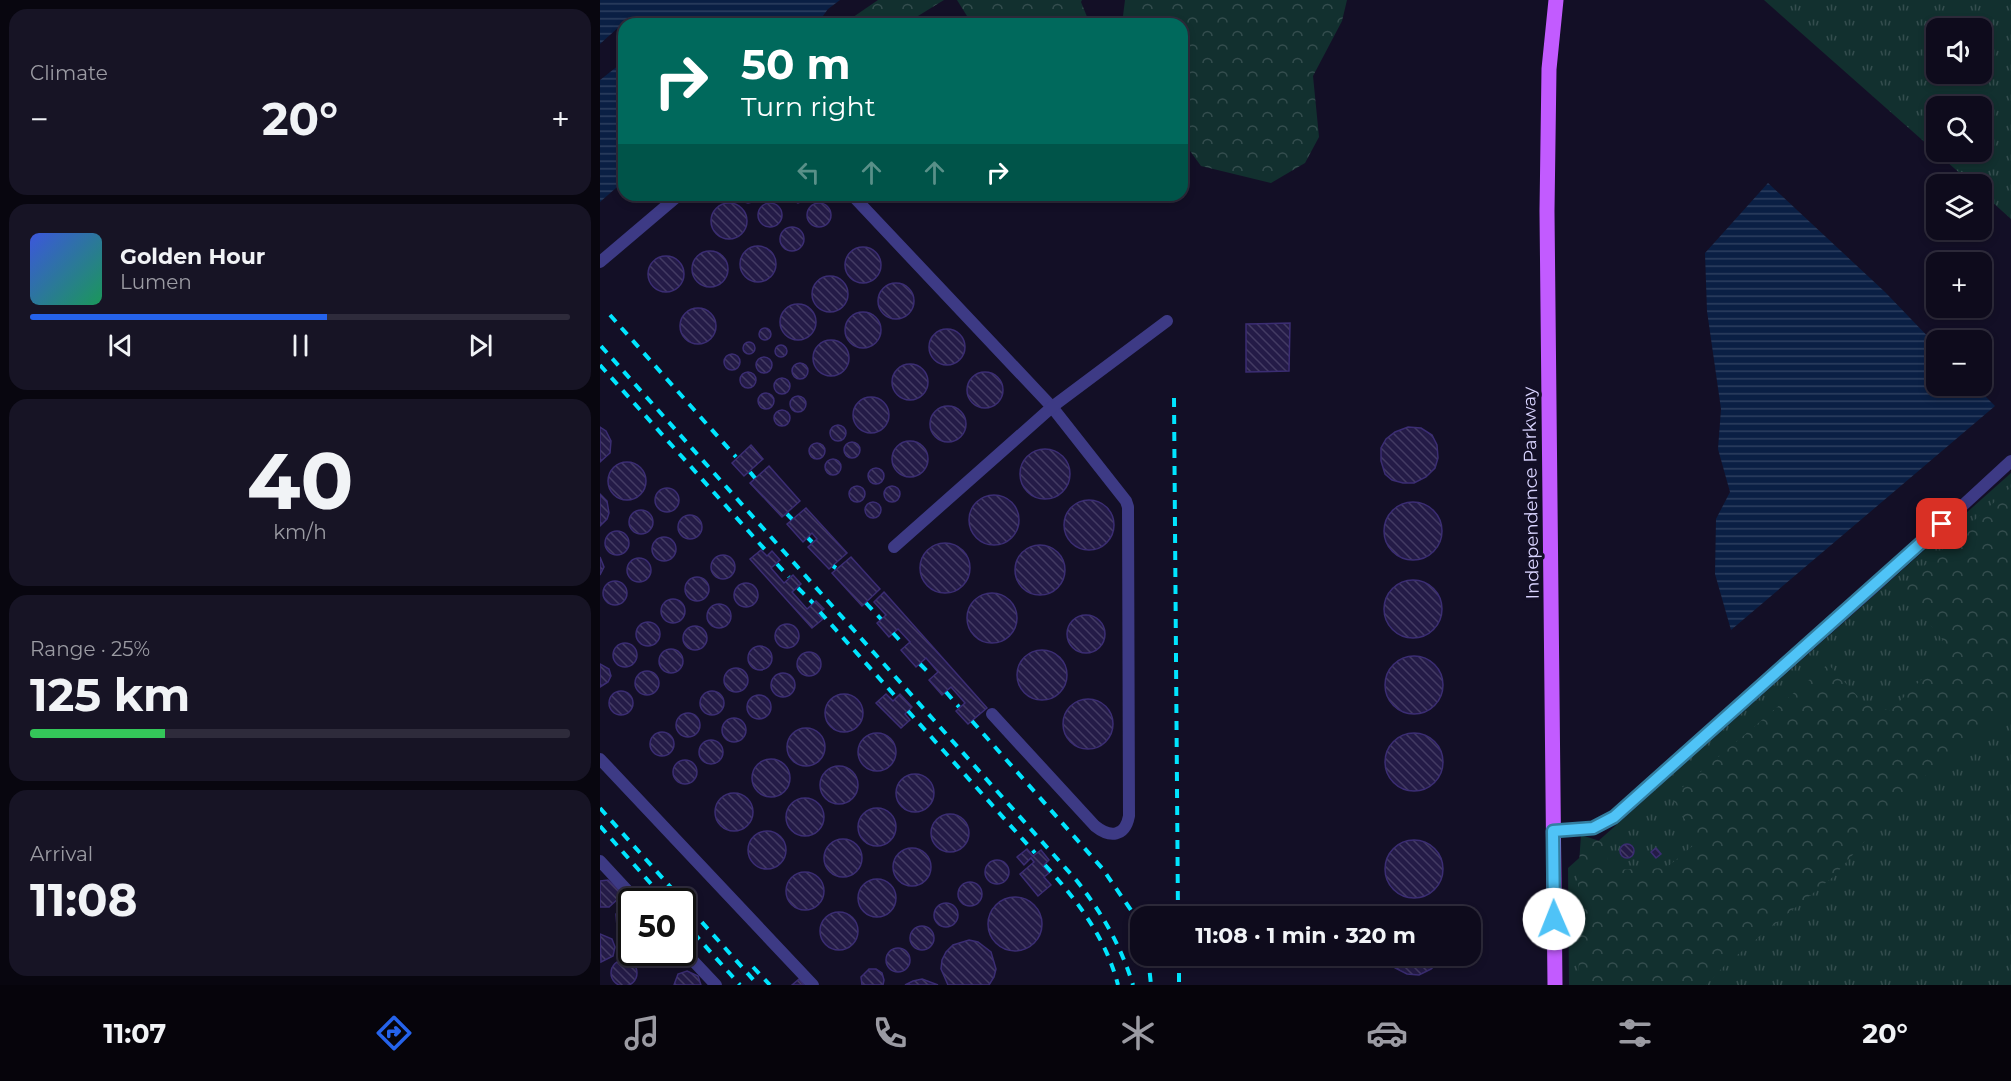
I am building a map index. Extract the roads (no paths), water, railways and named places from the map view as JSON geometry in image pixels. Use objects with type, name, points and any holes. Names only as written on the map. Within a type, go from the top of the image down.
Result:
[{"type":"main road","name":"Independence Parkway","points":[[1555,985],[1547,211],[1549,69],[1556,0]]},
{"type":"street","points":[[600,262],[672,201]]},
{"type":"street","points":[[858,201],[1052,407],[1126,501],[1128,507],[1129,816],[1123,830],[1117,834],[1109,834],[1095,826],[992,714]]},
{"type":"street","points":[[894,547],[1052,407],[1167,321]]},
{"type":"street","points":[[1553,831],[1593,828],[1614,817],[1873,588],[2011,460]]},
{"type":"street","points":[[600,759],[813,985]]},
{"type":"street","points":[[600,861],[625,888]]},
{"type":"street","points":[[696,964],[716,985]]},
{"type":"water","points":[[600,0],[840,0],[828,9],[821,18],[618,18],[618,186],[600,202]]},
{"type":"water","points":[[1768,183],[1885,292],[1926,335],[1926,396],[1985,396],[1995,406],[1731,630],[1715,574],[1716,519],[1730,492],[1718,449],[1721,409],[1707,311],[1705,253]]},
{"type":"railway","points":[[610,315],[736,457]]},
{"type":"railway","points":[[601,346],[1077,881],[1110,930],[1133,985]]},
{"type":"railway","points":[[600,365],[768,553]]},
{"type":"railway","points":[[1174,398],[1178,906]]},
{"type":"railway","points":[[750,472],[755,478]]},
{"type":"railway","points":[[787,514],[792,519]]},
{"type":"railway","points":[[808,538],[812,542]]},
{"type":"railway","points":[[777,564],[789,577]]},
{"type":"railway","points":[[798,588],[813,603]]},
{"type":"railway","points":[[866,603],[881,619]]},
{"type":"railway","points":[[820,612],[896,697]]},
{"type":"railway","points":[[893,633],[904,645]]},
{"type":"railway","points":[[920,664],[932,676]]},
{"type":"railway","points":[[946,692],[959,707]]},
{"type":"railway","points":[[908,711],[1035,853]]},
{"type":"railway","points":[[972,721],[1102,868],[1130,909]]},
{"type":"railway","points":[[600,808],[758,985]]},
{"type":"railway","points":[[600,826],[655,888]]},
{"type":"railway","points":[[1045,865],[1089,920],[1106,951],[1118,985]]},
{"type":"railway","points":[[696,936],[740,985]]},
{"type":"railway","points":[[1149,966],[1151,985]]},
{"type":"railway","points":[[1179,966],[1179,985]]},
{"type":"railway","points":[[753,967],[770,985]]}]
